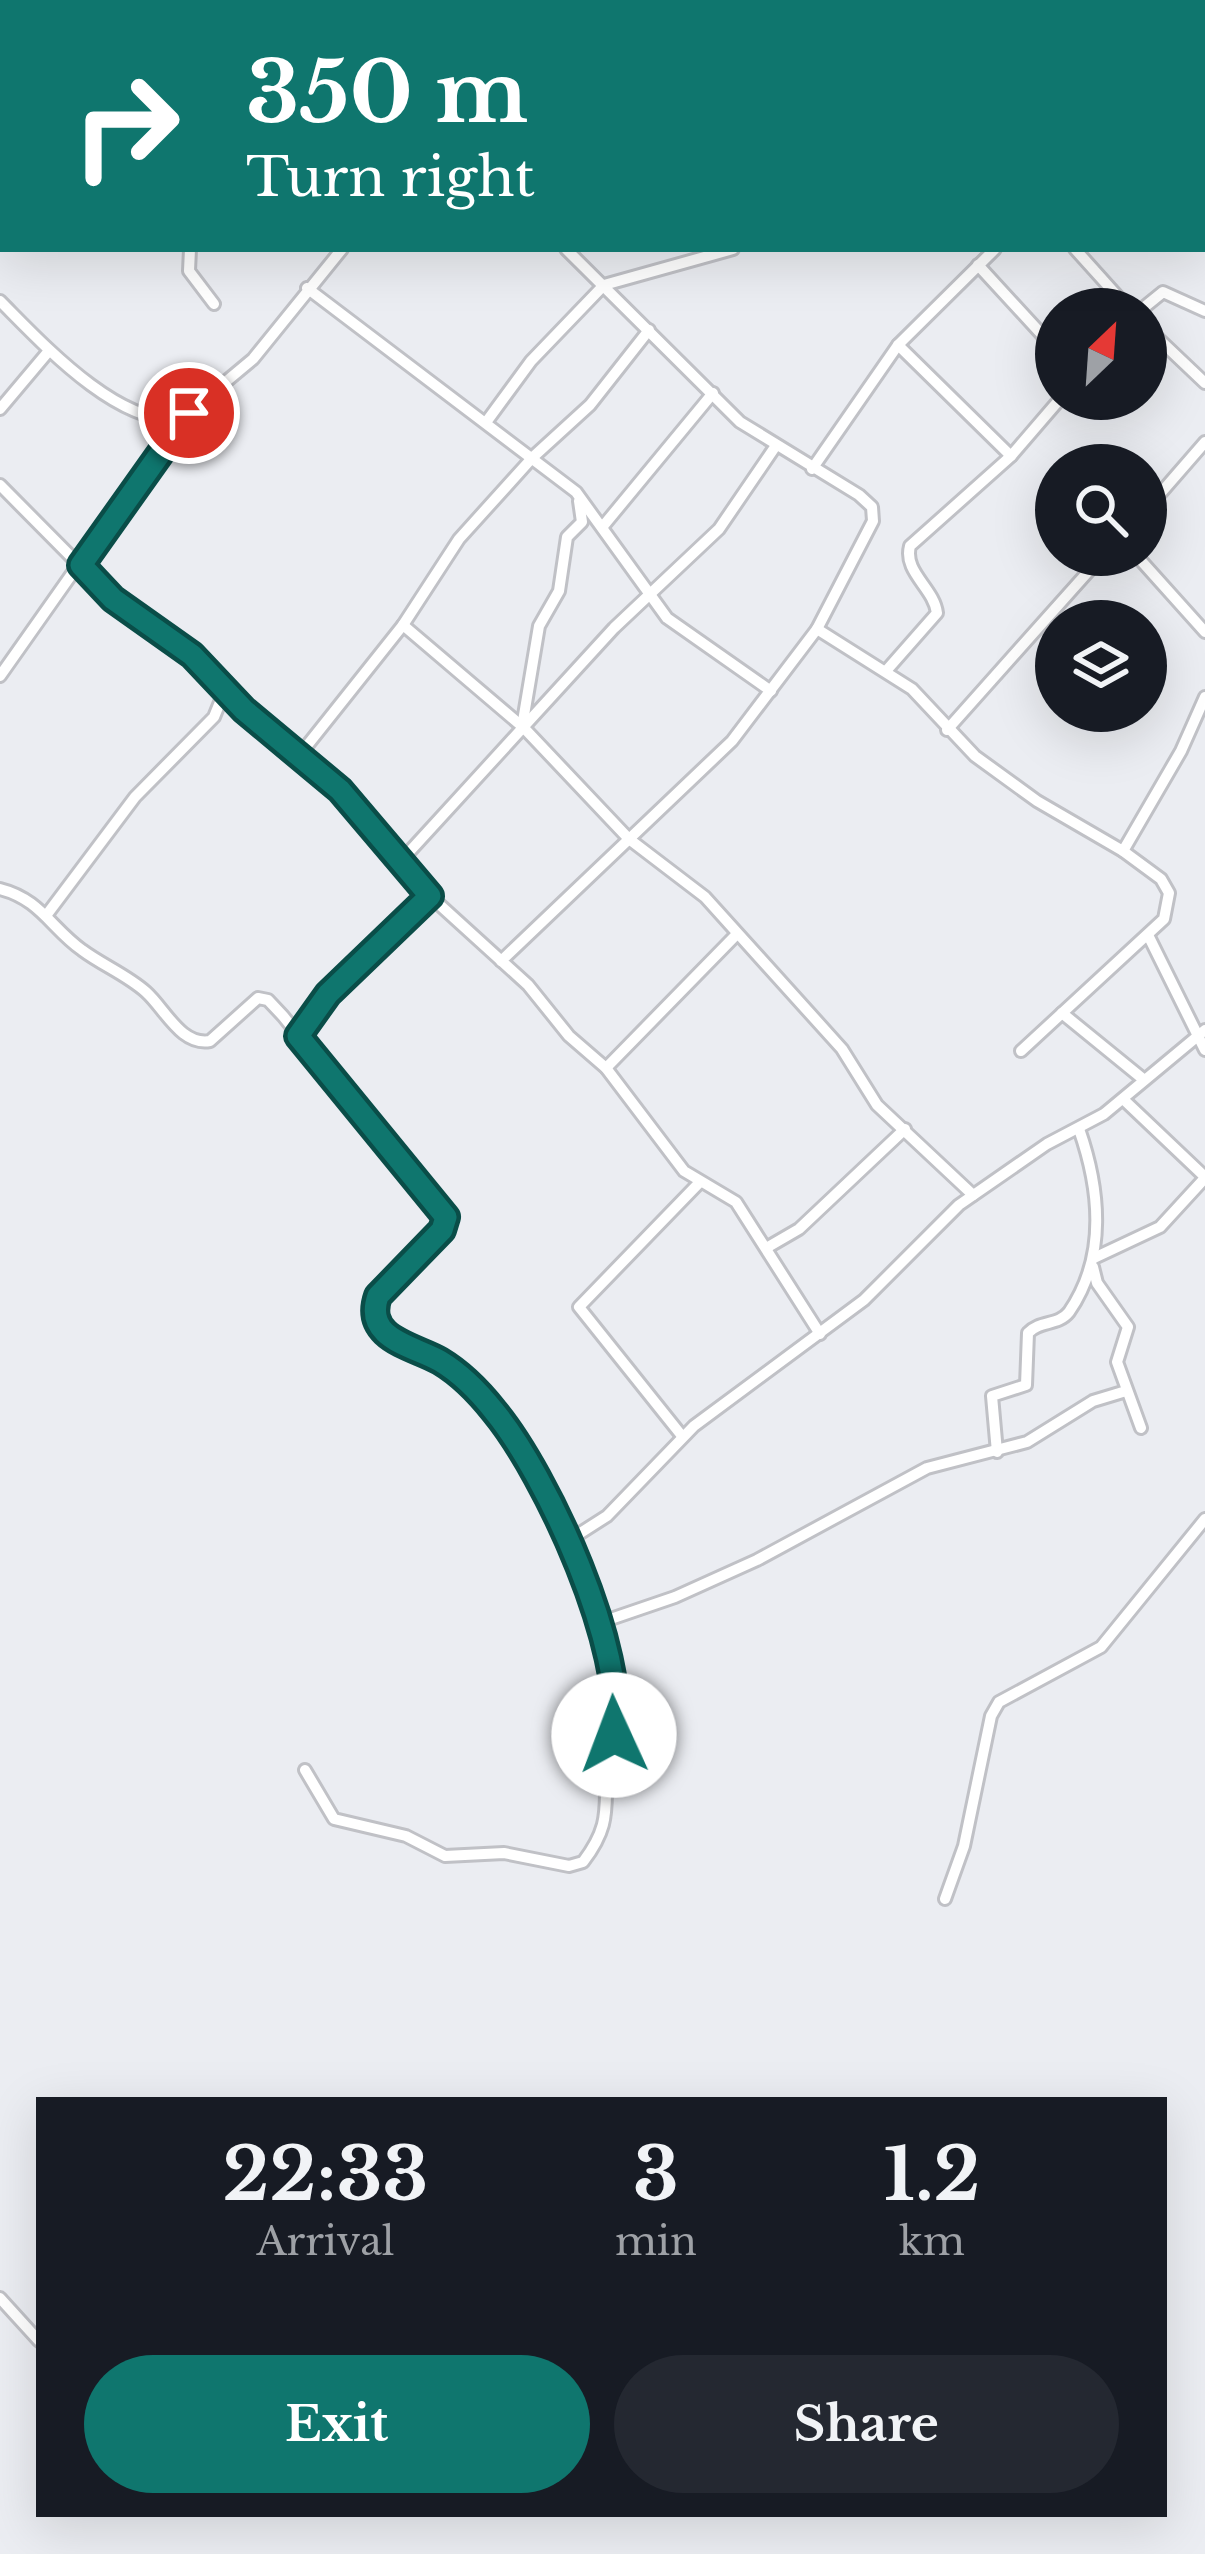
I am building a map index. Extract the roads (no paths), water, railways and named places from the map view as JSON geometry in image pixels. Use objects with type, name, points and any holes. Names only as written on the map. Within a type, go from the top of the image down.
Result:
[{"type":"street","points":[[190,252],[189,271],[214,304]]},
{"type":"street","points":[[0,676],[181,419],[253,359],[338,252]]},
{"type":"street","points":[[501,961],[732,741],[818,629],[874,514],[860,495],[740,422],[570,252]]},
{"type":"street","points":[[487,421],[531,361],[604,285],[722,252]]},
{"type":"street","points":[[812,469],[898,345],[992,252]]},
{"type":"street","points":[[1079,252],[1110,288]]},
{"type":"street","points":[[978,265],[1035,327]]},
{"type":"street","points":[[307,289],[576,492],[604,525],[646,595],[690,637],[771,691]]},
{"type":"street","points":[[1167,294],[1205,311]]},
{"type":"street","points":[[0,301],[48,352],[154,421],[181,419]]},
{"type":"street","points":[[298,757],[403,626],[459,539],[533,457],[590,405],[649,330]]},
{"type":"street","points":[[898,345],[1010,456]]},
{"type":"street","points":[[1167,347],[1205,382]]},
{"type":"street","points":[[0,409],[48,352]]},
{"type":"street","points":[[604,525],[713,393]]},
{"type":"street","points":[[886,670],[937,613],[937,604],[909,564],[910,546],[1010,456],[1042,420]]},
{"type":"street","points":[[1167,486],[1205,442]]},
{"type":"street","points":[[400,862],[646,595],[728,519],[776,447]]},
{"type":"street","points":[[0,485],[113,599],[192,655],[357,808],[430,896],[605,1068],[672,1157],[700,1183],[736,1202],[820,1334]]},
{"type":"street","points":[[523,728],[534,642],[559,591],[567,537],[582,522],[576,492]]},
{"type":"street","points":[[946,730],[1083,576]]},
{"type":"street","points":[[1155,576],[1205,632]]},
{"type":"street","points":[[403,626],[523,728],[629,839],[691,884],[842,1049],[877,1105],[973,1196]]},
{"type":"street","points":[[818,629],[925,699],[946,730],[1037,801],[1123,851],[1161,879],[1169,893],[1168,914],[1021,1051]]},
{"type":"street","points":[[48,913],[135,797],[214,717],[225,690]]},
{"type":"street","points":[[1123,851],[1181,751],[1205,697]]},
{"type":"street","points":[[0,889],[48,913],[67,939],[140,987],[192,1039],[210,1041],[258,998],[273,1004],[446,1217],[442,1230],[375,1301],[386,1332],[396,1345],[446,1365],[495,1412],[571,1538],[611,1665],[616,1724],[608,1759],[608,1817],[578,1866],[504,1852],[445,1856],[406,1836],[357,1827],[329,1815],[305,1771]]},
{"type":"street","points":[[298,1036],[328,994],[430,896]]},
{"type":"street","points":[[605,1068],[736,934]]},
{"type":"street","points":[[1148,935],[1201,1033],[1205,1050]]},
{"type":"street","points":[[1062,1013],[1143,1079]]},
{"type":"street","points":[[571,1538],[607,1516],[682,1436],[864,1300],[973,1196],[1047,1144],[1123,1100],[1201,1033]]},
{"type":"street","points":[[997,1452],[991,1398],[1025,1387],[1028,1333],[1066,1316],[1094,1260],[1160,1227],[1205,1177],[1123,1100]]},
{"type":"street","points":[[768,1247],[799,1229],[905,1129]]},
{"type":"street","points":[[1079,1129],[1092,1168],[1097,1283],[1128,1327],[1117,1353],[1142,1428]]},
{"type":"street","points":[[682,1436],[579,1307],[700,1183]]},
{"type":"street","points":[[596,1624],[758,1560],[927,1468],[997,1452],[1048,1431],[1093,1401],[1126,1391]]},
{"type":"street","points":[[945,1899],[964,1846],[991,1716],[999,1702],[1061,1673],[1101,1646],[1205,1519]]},
{"type":"street","points":[[0,2298],[36,2338]]}]
